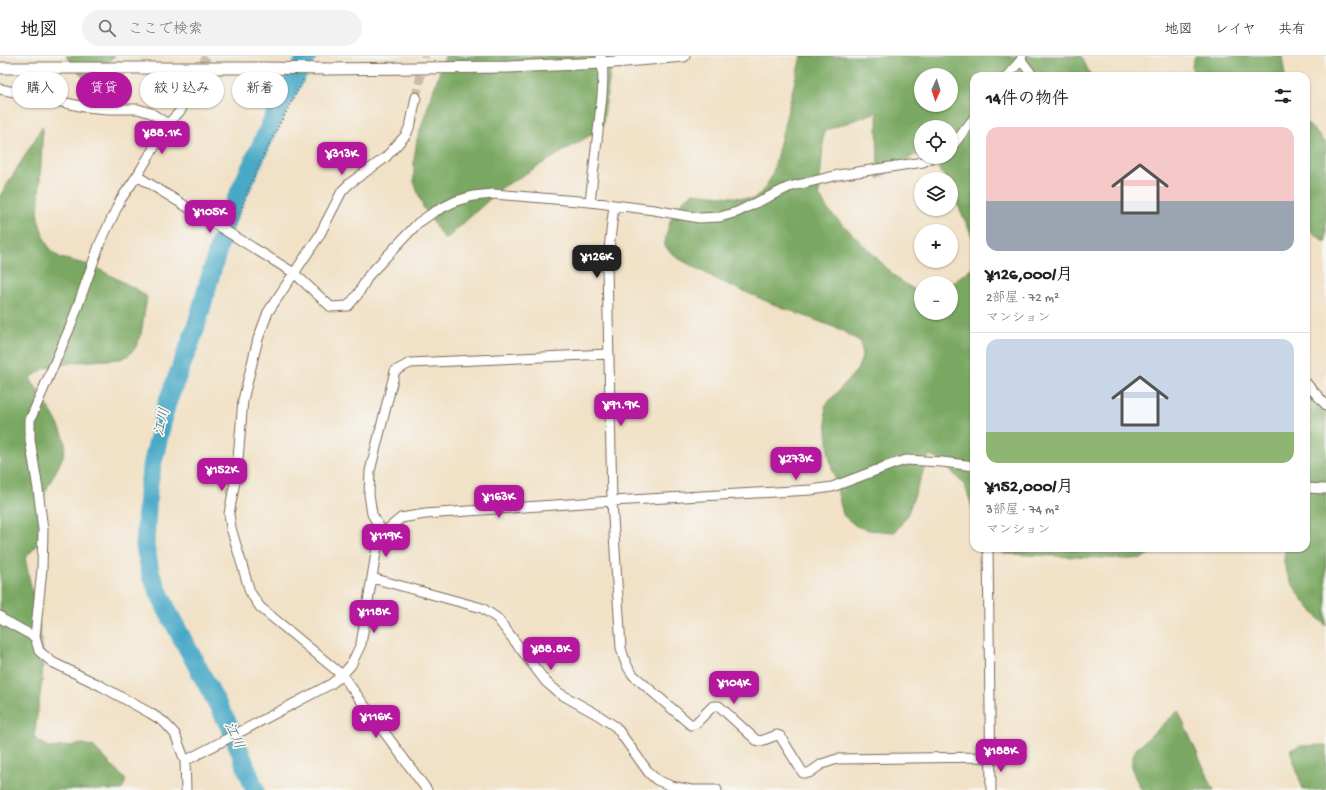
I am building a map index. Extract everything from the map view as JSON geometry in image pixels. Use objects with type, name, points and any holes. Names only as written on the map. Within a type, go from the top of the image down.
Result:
[{"type":"street","points":[[0,68],[508,68],[602,60],[684,56]]},
{"type":"street","points":[[1010,72],[1022,58],[1031,72]]},
{"type":"street","points":[[590,202],[604,79],[602,60]]},
{"type":"street","points":[[0,89],[85,107],[138,108],[151,113],[168,124]]},
{"type":"street","points":[[416,97],[411,122],[406,135],[385,158],[350,183],[342,191],[319,236],[268,312],[258,339],[243,400],[237,471],[229,514],[231,528],[250,592],[260,607],[342,675],[427,790]]},
{"type":"street","points":[[182,108],[168,124],[137,176],[121,199],[100,243],[71,325],[30,420],[30,440],[43,530],[42,569],[35,637],[39,651],[52,662],[101,686],[164,722],[175,734],[185,761],[186,790]]},
{"type":"street","points":[[958,139],[970,123]]},
{"type":"street","points":[[137,176],[294,273],[332,307],[348,306],[358,294],[369,275],[418,223],[434,212],[456,201],[473,196],[493,194],[590,202],[654,210],[699,218],[720,217],[738,212],[790,187],[838,175],[914,163]]},
{"type":"street","points":[[614,205],[607,266],[612,501],[621,648],[628,668],[633,675],[691,725],[696,724],[713,706],[719,706],[756,740],[761,741],[777,735],[780,736],[803,773],[808,773],[822,764],[837,758],[990,757]]},
{"type":"street","points":[[384,533],[372,514],[369,494],[370,471],[395,370],[410,363],[609,354]]},
{"type":"street","points":[[1310,387],[1326,405]]},
{"type":"street","points":[[185,761],[331,684],[351,665],[361,644],[377,547],[384,533],[401,518],[425,514],[612,501],[811,490],[832,487],[906,460],[970,466]]},
{"type":"street","points":[[1310,488],[1326,489]]},
{"type":"street","points":[[988,552],[991,790]]},
{"type":"street","points":[[372,578],[482,608],[497,618],[546,682],[559,693],[616,727],[649,773],[657,780],[670,786],[691,790],[717,790]]},
{"type":"street","points":[[0,616],[35,637]]},
{"type":"path","points":[[233,236],[241,209],[267,147],[306,75]]},
{"type":"green space","points":[[66,56],[115,56],[95,72],[79,72]]},
{"type":"green space","points":[[445,56],[623,56],[611,67],[603,123],[594,133],[503,187],[445,240],[423,207],[414,182],[414,160],[417,139]]},
{"type":"green space","points":[[801,56],[1081,56],[1089,72],[970,72],[970,231],[958,205],[958,172],[941,172],[936,164],[958,164],[958,120],[914,120],[914,156],[878,179],[877,112],[824,131],[819,195],[828,210],[898,279],[914,289],[914,320],[958,320],[958,279],[970,270],[970,501],[965,486],[942,461],[929,455],[907,516],[895,532],[869,530],[856,526],[843,515],[829,455],[825,406],[857,370],[862,357],[861,342],[839,329],[773,304],[718,280],[676,257],[664,246],[675,210],[693,193],[753,199],[763,191],[772,176]]},
{"type":"green space","points":[[1195,56],[1282,56],[1284,72],[1193,72],[1192,66]]},
{"type":"green space","points":[[43,126],[38,218],[44,238],[51,251],[61,258],[93,266],[138,290],[147,297],[141,334],[136,347],[129,355],[121,359],[76,362],[45,368],[30,378],[60,428],[65,443],[65,449],[61,461],[47,487],[43,499],[42,516],[44,539],[25,558],[39,625],[43,654],[42,680],[34,738],[50,748],[83,744],[94,747],[126,780],[122,790],[0,790],[0,196]]},
{"type":"green space","points":[[1310,126],[1326,143],[1326,243],[1310,230]]},
{"type":"green space","points":[[1310,397],[1319,399],[1326,404],[1326,626],[1294,587],[1289,578],[1284,561],[1285,552],[1310,552]]},
{"type":"green space","points":[[1001,552],[1151,552],[1143,558],[1129,559],[1004,554]]},
{"type":"green space","points":[[1178,711],[1214,790],[1142,790],[1132,769],[1132,759],[1134,753],[1137,748]]},
{"type":"green space","points":[[1326,745],[1326,790],[1303,790],[1290,750],[1300,746]]},
{"type":"waterway","name":"江川","points":[[255,790],[232,731],[168,612],[151,575],[145,546],[148,491],[152,466],[166,406],[195,330],[226,221],[273,119],[307,56]]},
{"type":"tunnel","points":[[199,72],[207,56]]},
{"type":"tunnel","points":[[416,97],[425,56]]}]
